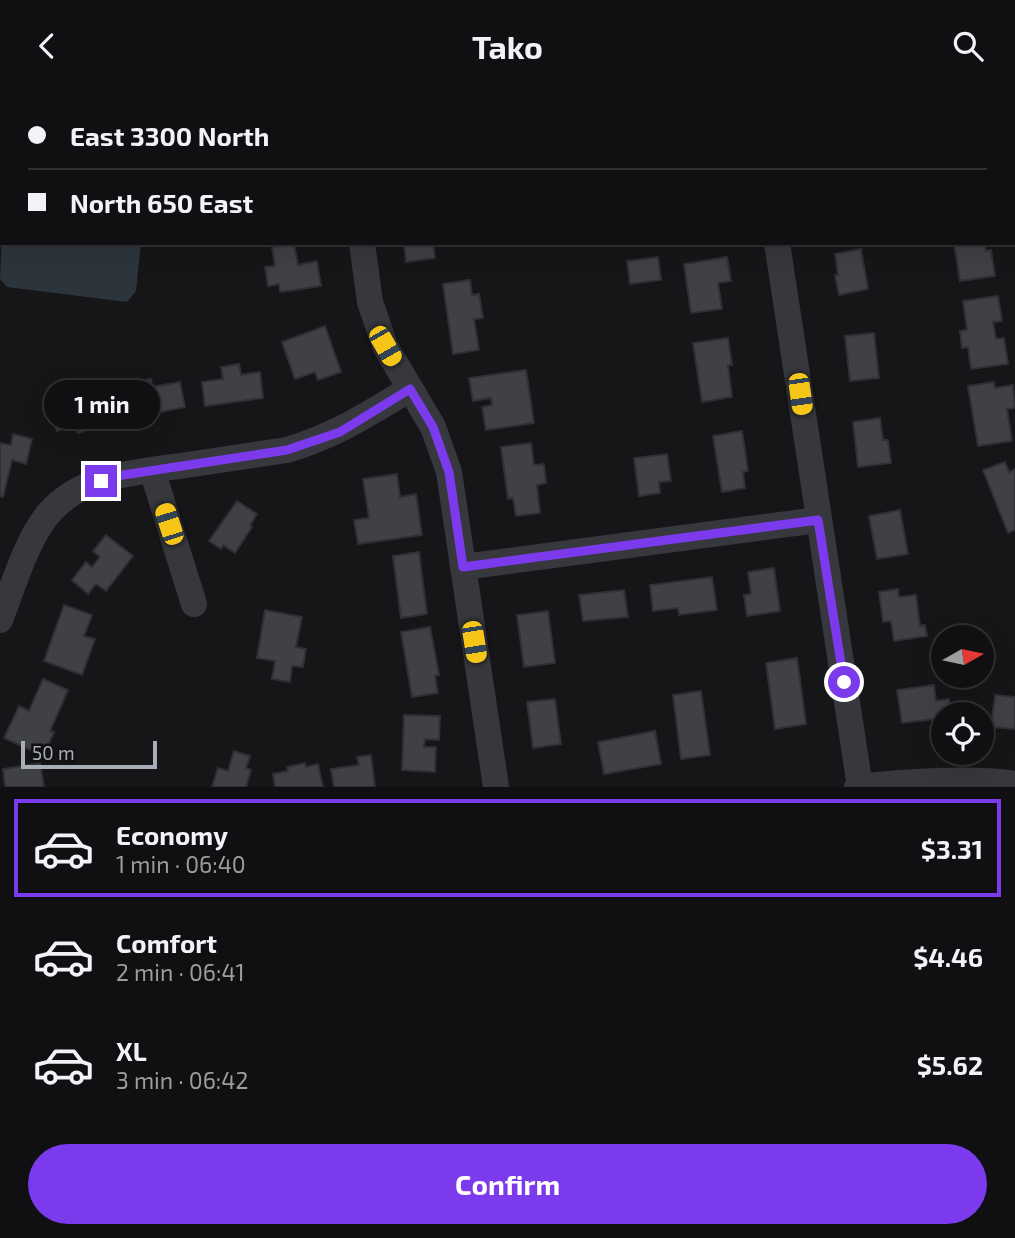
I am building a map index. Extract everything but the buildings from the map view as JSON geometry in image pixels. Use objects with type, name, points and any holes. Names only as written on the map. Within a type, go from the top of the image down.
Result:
[{"type":"street","points":[[362,245],[370,303],[385,346],[433,427],[449,472],[496,786]]},
{"type":"street","points":[[777,245],[859,786],[949,782],[1001,782],[1015,785]]},
{"type":"street","points":[[0,620],[35,533],[48,514],[81,488],[123,475],[287,450],[340,432],[410,389]]},
{"type":"street","points":[[152,470],[194,604]]},
{"type":"street","points":[[463,567],[818,520]]},
{"type":"shaded area","points":[[1,245],[141,245],[136,291],[127,302],[7,287],[0,279]]},
{"type":"route","points":[[101,481],[123,475],[287,450],[340,432],[410,389],[433,427],[449,472],[463,567],[818,520],[844,682]]}]
